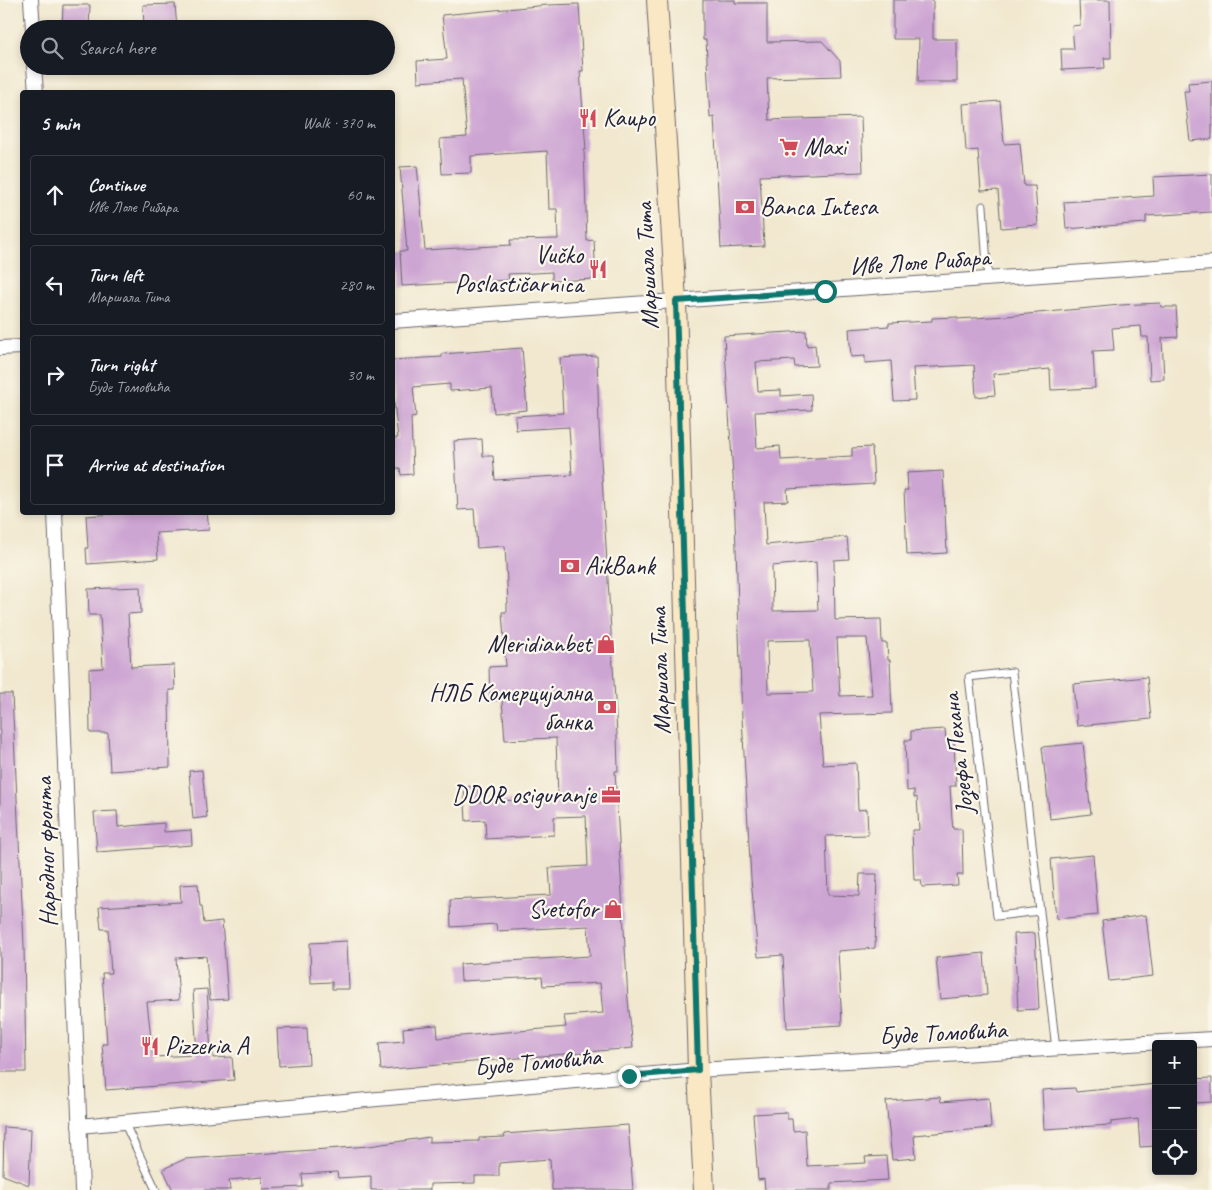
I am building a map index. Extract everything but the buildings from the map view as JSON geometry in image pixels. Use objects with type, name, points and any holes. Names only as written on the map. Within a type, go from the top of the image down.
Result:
[{"type":"street","points":[[31,0],[32,20]]},
{"type":"street","name":"Маршала Тита","points":[[657,0],[676,301],[698,1070],[704,1190]]},
{"type":"street","points":[[35,75],[36,90]]},
{"type":"street","name":"Иве Лоле Рибара","points":[[395,321],[1212,263]]},
{"type":"street","points":[[0,348],[20,347]]},
{"type":"street","name":"Народног фронта","points":[[55,515],[82,1190]]},
{"type":"street","name":"Буде Томовића","points":[[79,1126],[698,1070],[1212,1039]]},
{"type":"lane","points":[[983,206],[988,280]]},
{"type":"lane","name":"Јозефа Пехана","points":[[1040,911],[997,916],[969,677],[1012,672],[1040,911],[1056,1049]]},
{"type":"lane","points":[[124,1122],[156,1190]]},
{"type":"place","name":"Каиро","points":[[588,118]]},
{"type":"place","name":"Maxi","points":[[789,147]]},
{"type":"place","name":"Banca Intesa","points":[[745,207]]},
{"type":"place","name":"Vučko Poslastičarnica","points":[[598,269]]},
{"type":"place","name":"AikBank","points":[[570,566]]},
{"type":"place","name":"Meridianbet","points":[[606,644]]},
{"type":"place","name":"НЛБ Комерцијална банка","points":[[607,707]]},
{"type":"place","name":"DDOR osiguranje","points":[[611,795]]},
{"type":"place","name":"Svetofor","points":[[613,909]]},
{"type":"place","name":"Pizzeria A","points":[[150,1046]]},
{"type":"route","points":[[629,1076],[698,1070],[676,301],[825,291]]}]
